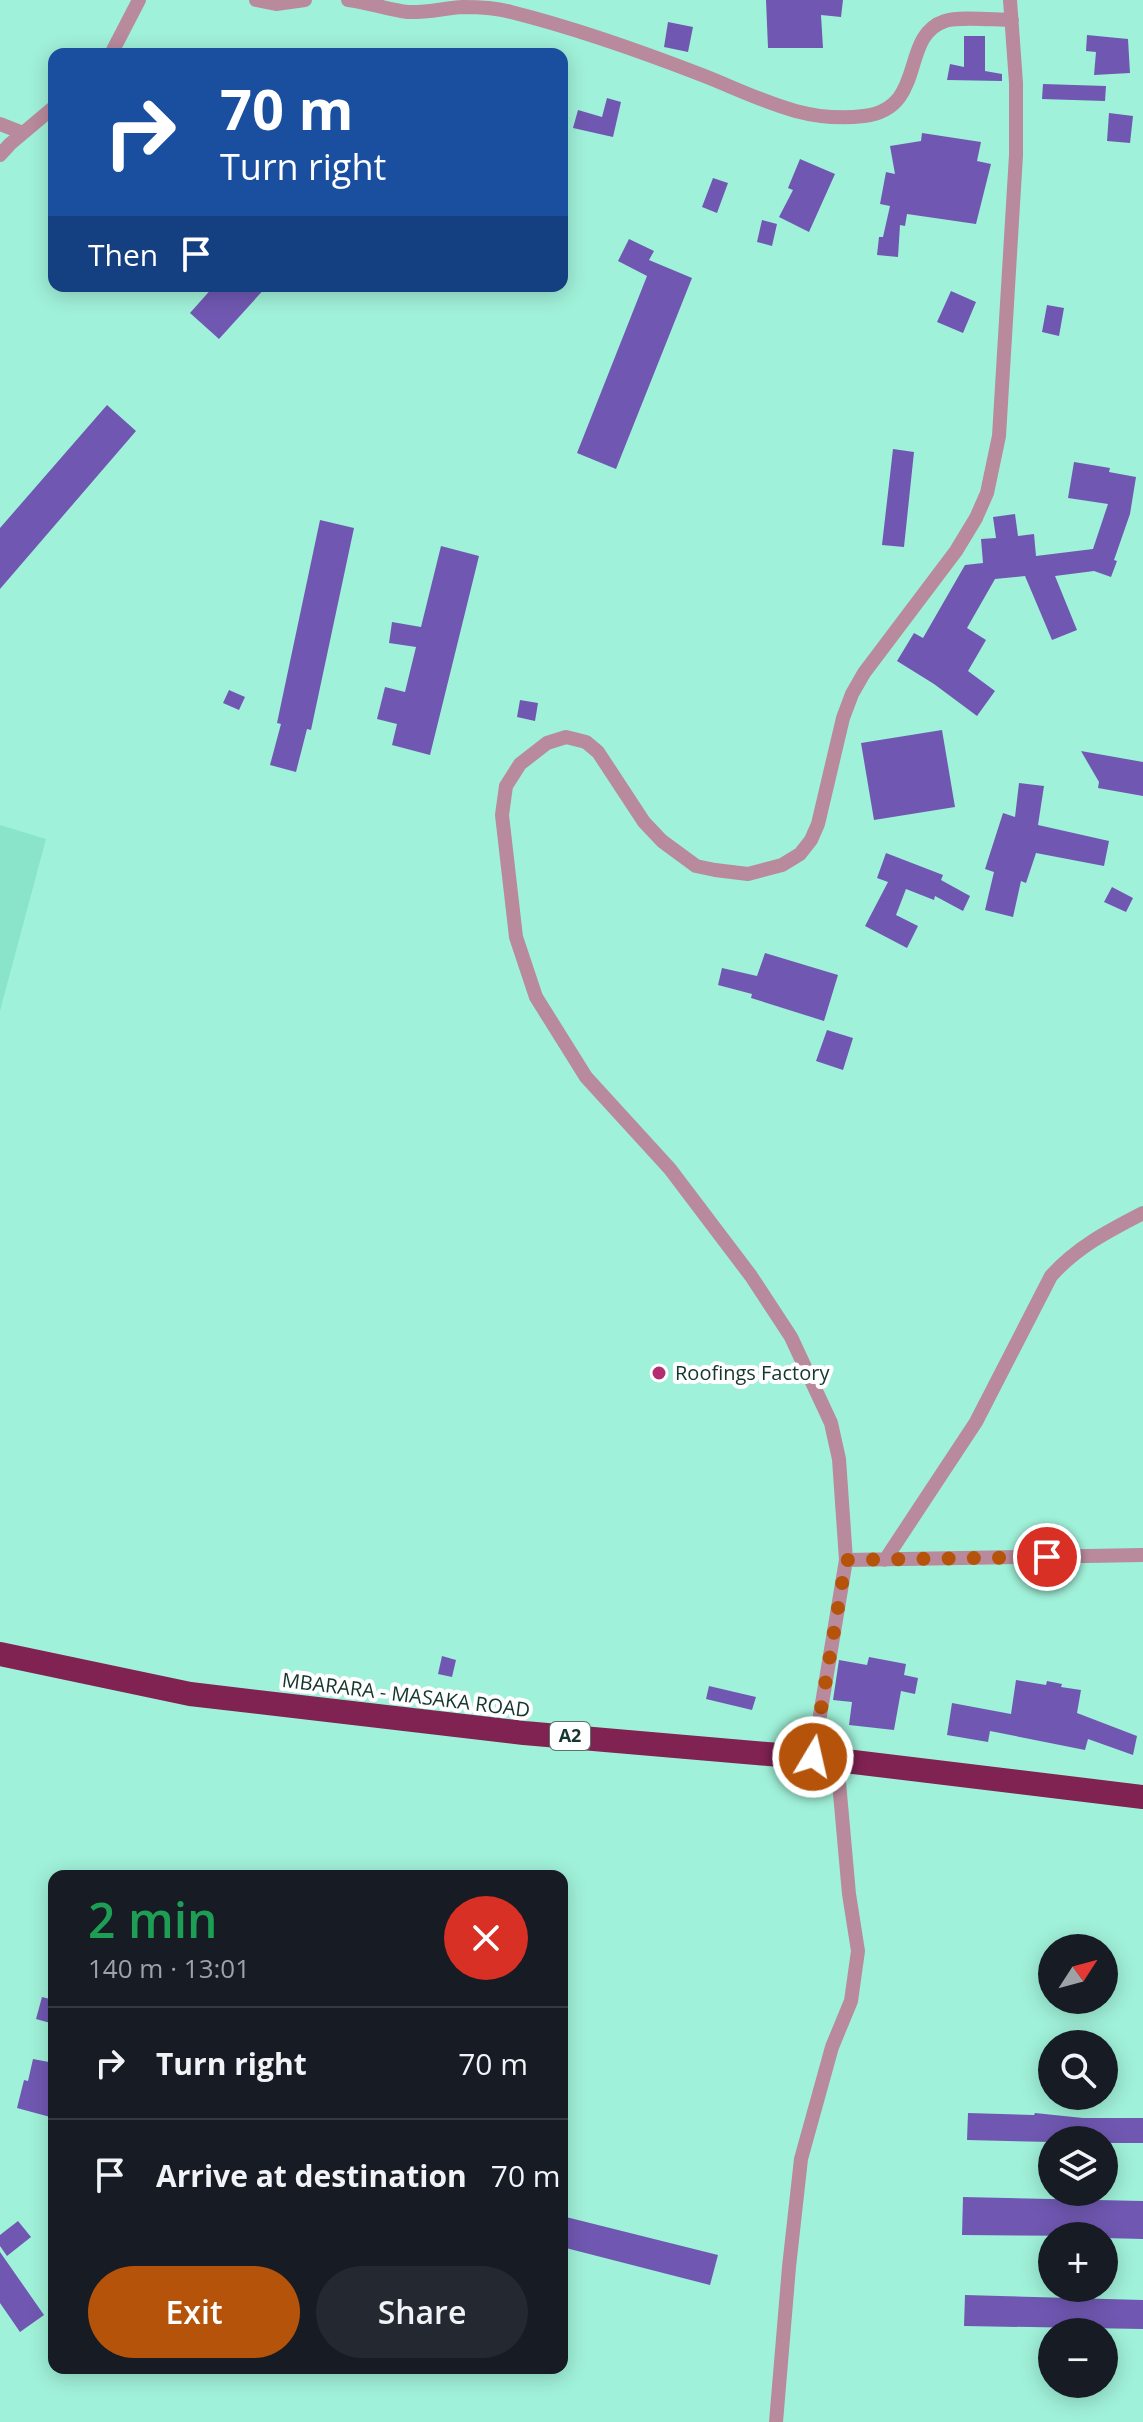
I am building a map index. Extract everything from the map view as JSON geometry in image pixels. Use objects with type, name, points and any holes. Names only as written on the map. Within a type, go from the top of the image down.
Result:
[{"type":"highway","name":"MBARARA - MASAKA ROAD","points":[[0,1654],[190,1694],[524,1733],[825,1758],[1143,1797]]},
{"type":"street","points":[[114,48],[139,0]]},
{"type":"street","points":[[256,0],[276,4],[305,0]]},
{"type":"street","points":[[348,0],[408,12],[465,7],[507,10],[554,23],[703,76],[770,105],[817,117],[866,116],[889,108],[900,100],[921,43],[931,28],[947,20],[1012,20]]},
{"type":"street","points":[[776,2422],[801,2159],[832,2047],[851,2001],[858,1951],[825,1758],[846,1560],[839,1459],[831,1423],[791,1337],[751,1276],[670,1169],[586,1077],[536,997],[516,937],[502,815],[506,786],[520,764],[547,743],[566,737],[586,742],[598,752],[644,822],[662,841],[696,866],[748,874],[782,865],[800,854],[811,840],[818,824],[843,718],[852,694],[864,673],[956,551],[987,493],[999,436],[1016,155],[1016,83],[1010,0]]},
{"type":"street","points":[[0,155],[48,112]]},
{"type":"street","points":[[0,124],[23,133]]},
{"type":"street","points":[[885,1560],[976,1422],[1051,1276],[1067,1258],[1093,1239],[1143,1213]]},
{"type":"street","points":[[846,1560],[1143,1555]]},
{"type":"shaded area","points":[[0,825],[46,839],[0,1011]]},
{"type":"building","points":[[766,0],[843,0],[841,17],[821,15],[823,48],[768,48]]},
{"type":"building","points":[[668,22],[693,27],[688,52],[664,47]]},
{"type":"building","points":[[1087,35],[1128,39],[1130,73],[1094,75],[1096,52],[1086,51]]},
{"type":"building","points":[[964,36],[985,36],[985,71],[1002,74],[1002,81],[947,80],[950,64],[964,67]]},
{"type":"building","points":[[1043,84],[1106,86],[1105,101],[1042,99]]},
{"type":"building","points":[[607,98],[621,102],[613,137],[573,128],[578,110],[602,117]]},
{"type":"building","points":[[1109,113],[1133,116],[1130,143],[1107,141]]},
{"type":"building","points":[[922,133],[981,142],[977,161],[991,164],[976,224],[907,214],[905,226],[900,225],[898,257],[877,255],[879,237],[883,237],[890,206],[880,204],[886,172],[895,174],[890,146],[921,141]]},
{"type":"building","points":[[800,159],[835,174],[809,232],[779,217],[793,190],[788,188]]},
{"type":"building","points":[[713,178],[728,183],[717,213],[702,207]]},
{"type":"building","points":[[762,220],[777,224],[772,246],[757,242]]},
{"type":"building","points":[[629,239],[654,251],[649,260],[692,278],[616,469],[577,453],[647,276],[618,261]]},
{"type":"building","points":[[951,291],[976,302],[963,333],[937,322]]},
{"type":"building","points":[[209,292],[262,292],[219,339],[190,313]]},
{"type":"building","points":[[1047,305],[1064,308],[1059,336],[1042,332]]},
{"type":"building","points":[[107,405],[136,431],[0,589],[0,528]]},
{"type":"building","points":[[893,449],[914,452],[904,547],[882,545]]},
{"type":"building","points":[[1074,462],[1110,468],[1109,472],[1136,477],[1130,514],[1111,577],[1094,571],[1055,576],[1077,630],[1052,640],[1025,576],[995,579],[967,628],[986,640],[968,671],[995,691],[977,716],[897,661],[914,633],[923,638],[965,565],[983,563],[981,539],[996,538],[993,517],[1015,514],[1018,536],[1034,534],[1036,556],[1093,549],[1108,504],[1068,498]]},
{"type":"building","points":[[320,520],[354,528],[311,730],[307,729],[296,772],[270,765],[281,724],[277,723]]},
{"type":"building","points":[[441,546],[479,556],[430,755],[392,745],[397,724],[377,719],[385,687],[405,692],[416,647],[389,643],[392,622],[421,627]]},
{"type":"building","points":[[229,690],[245,697],[239,710],[223,703]]},
{"type":"building","points":[[520,700],[538,703],[535,721],[517,717]]},
{"type":"building","points":[[942,730],[955,807],[874,820],[861,743]]},
{"type":"building","points":[[1081,751],[1143,762],[1143,796],[1098,788],[1099,782]]},
{"type":"building","points":[[1019,783],[1044,786],[1038,825],[1109,841],[1104,866],[1036,853],[1026,883],[1021,881],[1013,917],[985,910],[994,872],[985,869],[1003,813],[1015,817]]},
{"type":"building","points":[[886,853],[943,875],[941,880],[970,896],[963,911],[935,896],[934,900],[906,889],[896,915],[918,926],[907,948],[865,926],[888,882],[877,878]]},
{"type":"building","points":[[1112,887],[1133,898],[1126,912],[1104,902]]},
{"type":"building","points":[[765,953],[838,975],[824,1021],[751,998],[752,994],[718,985],[722,968],[757,976]]},
{"type":"building","points":[[827,1030],[853,1038],[843,1070],[816,1061]]},
{"type":"building","points":[[442,1656],[456,1660],[452,1677],[438,1674]]},
{"type":"building","points":[[869,1657],[906,1664],[904,1675],[918,1678],[915,1694],[901,1691],[894,1730],[849,1725],[852,1702],[833,1700],[839,1660],[867,1665]]},
{"type":"building","points":[[1016,1680],[1046,1685],[1047,1681],[1081,1690],[1077,1713],[1137,1736],[1133,1755],[1088,1739],[1085,1750],[990,1731],[988,1742],[947,1735],[952,1703],[1011,1714]]},
{"type":"building","points":[[709,1686],[756,1697],[752,1710],[706,1699]]},
{"type":"building","points":[[42,1997],[48,1998],[48,2022],[36,2019]]},
{"type":"building","points":[[33,2059],[48,2062],[48,2116],[17,2108],[24,2080],[28,2081]]},
{"type":"building","points":[[968,2113],[1143,2118],[1143,2143],[1118,2143],[1118,2126],[1038,2126],[1038,2142],[967,2140]]},
{"type":"building","points":[[963,2197],[1038,2199],[1038,2206],[1118,2206],[1118,2200],[1143,2201],[1143,2239],[1118,2238],[1118,2222],[1038,2222],[1038,2236],[962,2235]]},
{"type":"building","points":[[568,2218],[718,2255],[710,2285],[568,2249]]},
{"type":"building","points":[[18,2221],[31,2237],[7,2256],[0,2246],[0,2235]]},
{"type":"building","points":[[0,2252],[44,2315],[20,2332],[0,2303]]},
{"type":"building","points":[[965,2295],[1038,2297],[1038,2302],[1143,2300],[1143,2329],[1118,2329],[1118,2318],[1038,2318],[1038,2327],[964,2326]]},
{"type":"place","name":"Roofings Factory","points":[[659,1373]]},
{"type":"route","points":[[813,1757],[846,1560],[1047,1557]]}]
